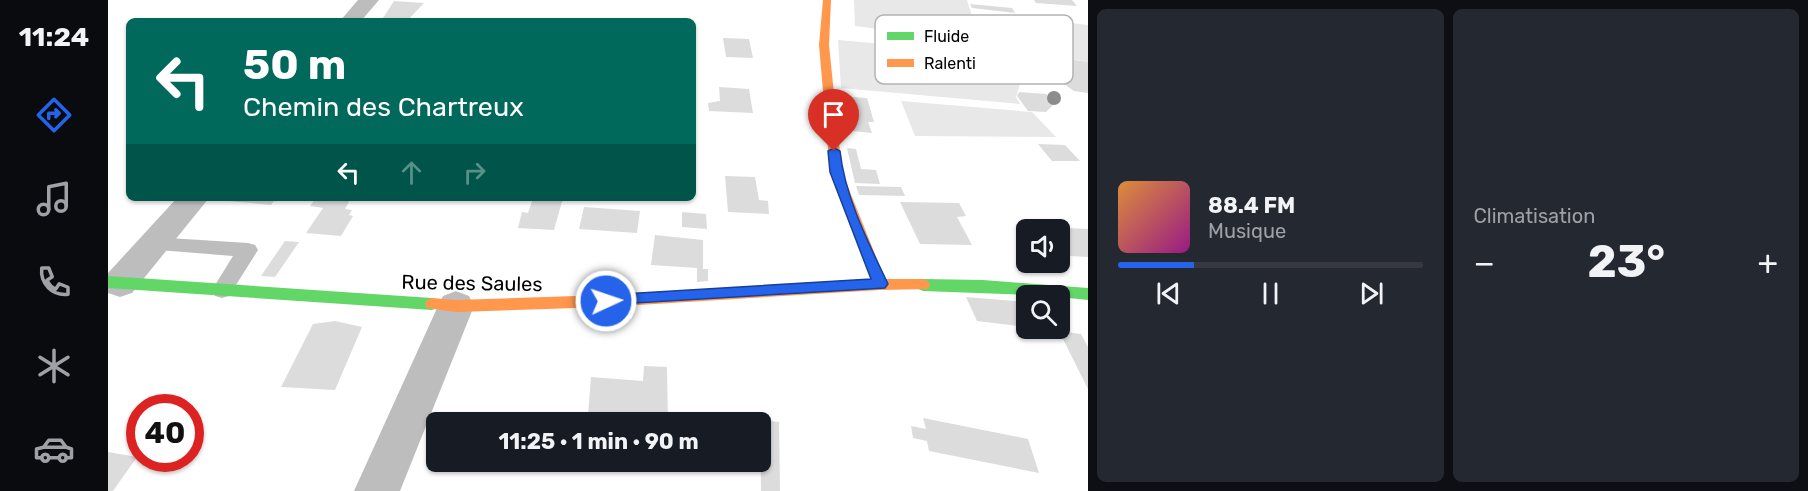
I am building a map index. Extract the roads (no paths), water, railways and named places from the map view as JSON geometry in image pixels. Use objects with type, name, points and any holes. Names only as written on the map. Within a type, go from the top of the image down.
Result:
[{"type":"street","points":[[353,18],[369,0]]},
{"type":"street","points":[[827,0],[824,45],[836,172],[864,249],[880,284]]},
{"type":"street","points":[[114,283],[191,201]]},
{"type":"street","name":"Rue des Saules","points":[[114,283],[456,306],[606,301],[880,284],[983,286],[1088,294]]},
{"type":"street","points":[[377,491],[456,306]]},
{"type":"lane","points":[[153,244],[248,250],[222,290]]}]
